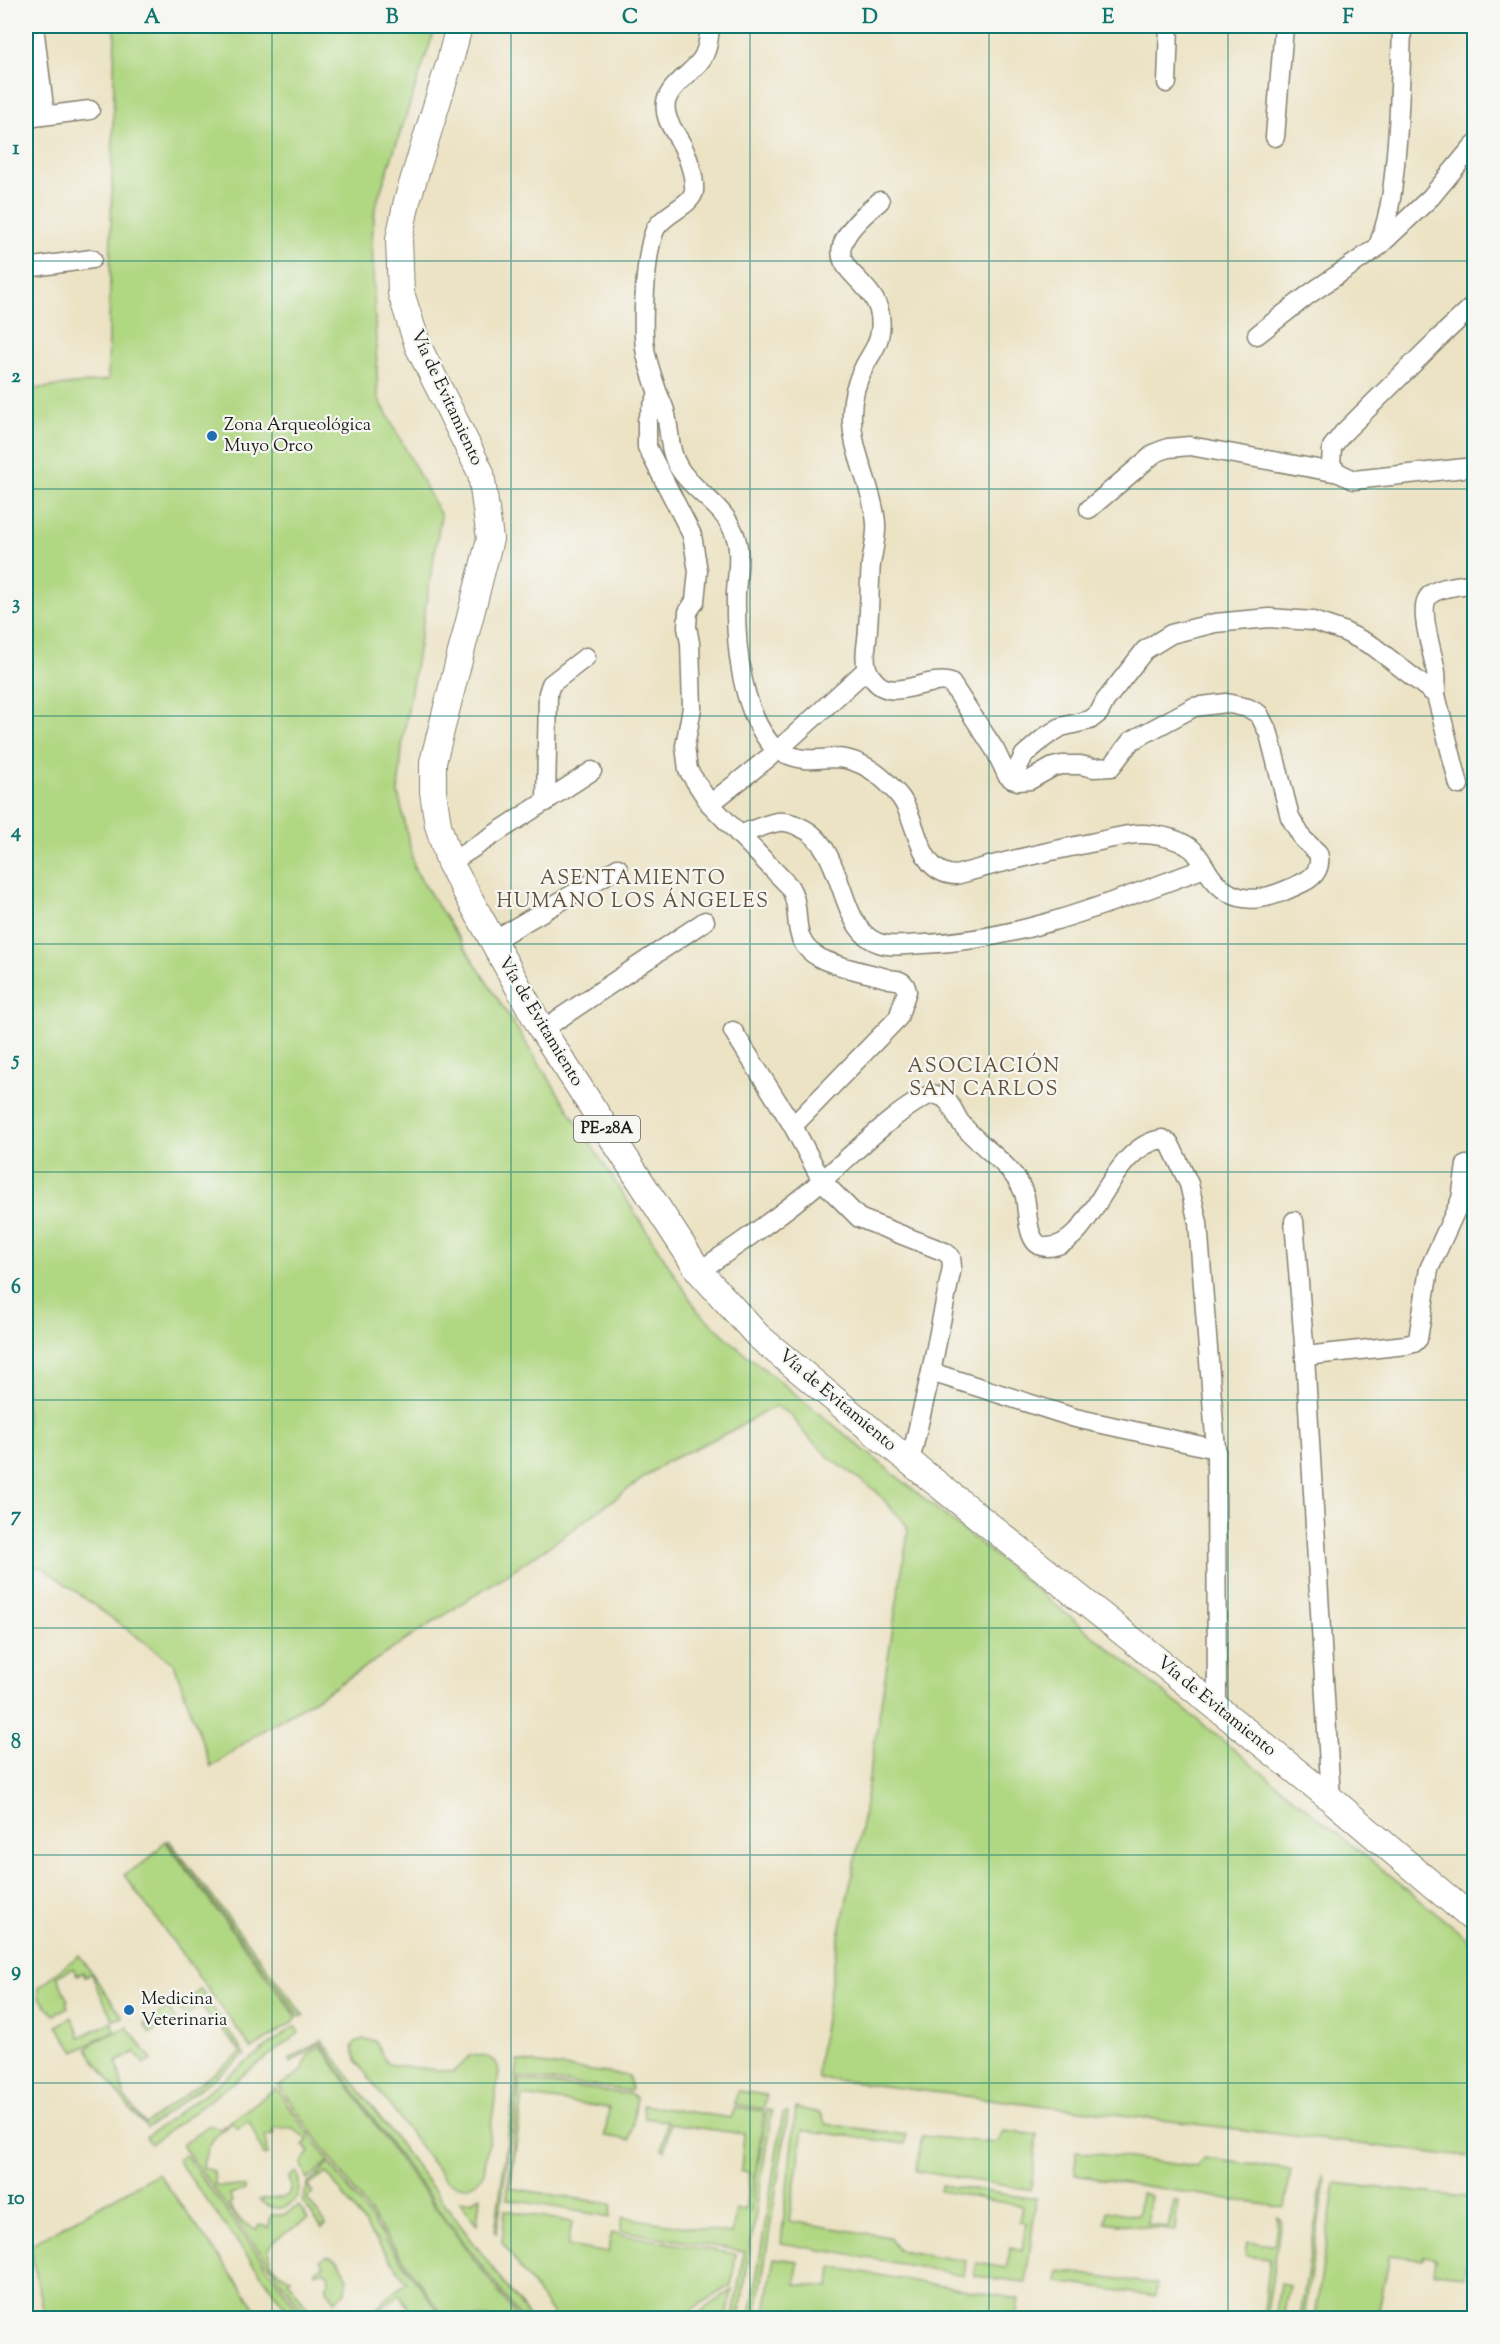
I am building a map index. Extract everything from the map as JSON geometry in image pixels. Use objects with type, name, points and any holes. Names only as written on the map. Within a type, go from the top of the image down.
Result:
[{"type":"highway","name":"Vía de Evitamiento","points":[[459,26],[407,201],[399,239],[401,293],[418,346],[481,473],[490,539],[433,762],[433,792],[438,825],[450,863],[542,1030],[699,1270],[758,1336],[910,1462],[1331,1798],[1474,1920]]},
{"type":"street","points":[[34,26],[45,115]]},
{"type":"street","points":[[710,26],[710,37],[702,59],[674,87],[666,100],[667,118],[683,147],[692,172],[694,192],[688,204],[671,212],[656,229],[648,255],[646,353],[666,413],[673,457],[690,482],[710,498],[725,518],[736,539],[735,632],[741,671],[757,725],[768,741],[777,751],[804,759],[838,758],[865,765],[902,799],[928,861],[947,875],[956,875],[1130,834],[1156,835],[1185,845],[1197,854],[1216,883],[1233,895],[1256,899],[1278,895],[1311,878],[1319,867],[1318,853],[1303,839],[1290,817],[1265,723],[1259,714],[1248,708],[1226,703],[1194,707],[1131,741],[1111,767],[1104,769],[1062,765],[1053,767],[1030,780],[1018,781],[1007,775],[995,750],[951,683],[939,680],[907,689],[890,690],[876,682],[867,669],[869,582],[876,524],[855,445],[852,414],[857,382],[879,340],[881,322],[877,303],[872,294],[847,269],[843,263],[841,250],[848,234],[879,201]]},
{"type":"street","points":[[1167,83],[1169,26]]},
{"type":"street","points":[[1275,137],[1284,26]]},
{"type":"street","points":[[1378,247],[1387,223],[1393,191],[1401,84],[1402,26]]},
{"type":"street","points":[[26,118],[90,110]]},
{"type":"street","points":[[1257,335],[1308,295],[1378,247],[1431,197],[1474,145]]},
{"type":"street","points":[[26,268],[92,259]]},
{"type":"street","points":[[1339,473],[1331,465],[1332,447],[1343,433],[1474,305]]},
{"type":"street","points":[[658,394],[646,420],[647,447],[692,535],[698,572],[698,586],[688,612],[687,627],[690,643],[692,708],[686,734],[686,758],[694,782],[739,835],[782,878],[794,895],[797,907],[796,929],[809,950],[830,962],[900,981],[907,992],[897,1018],[793,1126]]},
{"type":"street","points":[[1089,509],[1155,453],[1168,448],[1190,446],[1339,473],[1354,480],[1474,467]]},
{"type":"street","points":[[1459,785],[1436,695],[1437,675],[1424,604],[1430,595],[1441,590],[1474,583]]},
{"type":"street","points":[[1012,779],[1024,755],[1045,737],[1061,727],[1090,720],[1099,713],[1145,650],[1171,634],[1215,623],[1269,618],[1313,621],[1373,646],[1436,695]]},
{"type":"street","points":[[546,802],[548,693],[551,684],[586,657]]},
{"type":"street","points":[[711,804],[777,751],[867,669]]},
{"type":"street","points":[[450,863],[592,771]]},
{"type":"street","points":[[739,835],[779,821],[807,830],[824,847],[856,924],[870,939],[887,945],[955,942],[1037,926],[1205,868]]},
{"type":"street","points":[[492,941],[618,868]]},
{"type":"street","points":[[542,1030],[705,921]]},
{"type":"street","points":[[734,1031],[793,1126],[822,1181],[859,1218],[945,1252],[951,1257],[952,1267],[910,1462]]},
{"type":"street","points":[[699,1270],[752,1236],[822,1181],[907,1108],[933,1094],[945,1099],[975,1141],[1014,1175],[1023,1192],[1028,1209],[1030,1234],[1038,1244],[1046,1247],[1077,1233],[1124,1161],[1150,1141],[1163,1139],[1170,1144],[1194,1203],[1215,1449],[1217,1708]]},
{"type":"street","points":[[1305,1356],[1407,1345],[1418,1339],[1429,1269],[1461,1199],[1466,1165]]},
{"type":"street","points":[[1294,1221],[1305,1356],[1331,1798]]},
{"type":"street","points":[[931,1372],[1075,1418],[1215,1449]]},
{"type":"green space","points":[[115,26],[436,26],[375,208],[372,240],[378,397],[441,516],[403,738],[398,792],[415,870],[698,1311],[737,1347],[1474,1944],[1474,2158],[818,2078],[817,2070],[835,1956],[859,1841],[908,1532],[907,1526],[876,1491],[831,1459],[805,1434],[790,1414],[775,1406],[731,1431],[666,1462],[548,1547],[333,1688],[257,1734],[211,1767],[174,1664],[42,1567],[26,1566],[26,390],[108,380]]},
{"type":"green space","points":[[169,1840],[304,2016],[300,2017],[167,1841]]},
{"type":"green space","points":[[165,1841],[297,2017],[292,2023],[252,2049],[124,1875],[148,1860]]},
{"type":"green space","points":[[79,1955],[123,2017],[113,2020],[91,1974],[85,1976],[83,1972],[77,1975],[74,1968],[57,1976],[68,2001],[66,2002],[68,2007],[54,2015],[39,1997],[39,1987]]},
{"type":"green space","points":[[200,1989],[245,2055],[147,2128],[128,2107],[87,2049],[94,2042],[127,2027],[152,2060],[144,2064],[135,2052],[117,2062],[124,2096],[145,2124],[241,2053],[200,2006],[186,2016],[180,2010]]},
{"type":"green space","points":[[168,2008],[179,2025],[176,2027],[170,2020],[150,2034],[144,2024]]},
{"type":"green space","points":[[72,2017],[80,2037],[112,2022],[115,2030],[75,2052],[57,2026]]},
{"type":"green space","points":[[295,2026],[299,2033],[151,2144],[146,2137]]},
{"type":"green space","points":[[364,2039],[375,2041],[387,2064],[453,2072],[471,2055],[494,2060],[499,2073],[484,2172],[476,2182],[462,2186],[445,2180],[357,2062],[352,2047],[355,2042]]},
{"type":"green space","points":[[322,2040],[530,2318],[521,2318],[400,2157],[321,2043],[290,2063],[290,2059]]},
{"type":"green space","points":[[321,2046],[399,2159],[518,2318],[445,2318],[279,2086],[302,2071],[308,2055]]},
{"type":"green space","points":[[518,2061],[629,2076],[631,2091],[519,2077],[497,2233],[495,2231]]},
{"type":"green space","points":[[520,2080],[629,2094],[637,2098],[630,2140],[605,2136],[609,2108],[523,2096],[510,2188],[612,2204],[610,2217],[507,2199]]},
{"type":"green space","points":[[276,2088],[329,2161],[307,2180],[301,2164],[310,2152],[303,2146],[308,2139],[293,2129],[273,2127],[273,2135],[265,2136],[268,2154],[264,2155],[249,2121],[238,2128],[232,2123],[215,2137],[208,2147],[203,2168],[214,2171],[215,2186],[245,2187],[245,2190],[230,2195],[232,2202],[229,2204],[237,2217],[257,2229],[259,2225],[269,2227],[271,2215],[283,2215],[299,2206],[308,2219],[272,2243],[269,2255],[274,2267],[284,2276],[291,2278],[288,2281],[315,2318],[308,2318],[182,2145],[209,2125],[220,2129]]},
{"type":"green space","points":[[738,2091],[766,2095],[764,2109],[734,2104]]},
{"type":"green space","points":[[642,2105],[731,2118],[735,2107],[764,2111],[750,2213],[767,2110],[772,2111],[739,2318],[733,2318],[744,2251],[620,2231],[623,2217],[732,2234],[736,2209],[745,2210],[750,2173],[741,2170],[744,2134],[670,2124],[665,2150],[662,2149],[667,2121],[645,2118]]},
{"type":"green space","points":[[796,2108],[821,2113],[826,2124],[906,2135],[905,2144],[803,2130],[789,2221],[889,2237],[898,2250],[966,2261],[964,2275],[781,2243]]},
{"type":"green space","points":[[783,2113],[788,2113],[756,2318],[750,2318]]},
{"type":"green space","points":[[1004,2131],[1037,2135],[1031,2190],[916,2171],[922,2136],[997,2143]]},
{"type":"green space","points":[[1076,2151],[1196,2167],[1204,2158],[1291,2170],[1285,2208],[1075,2175]]},
{"type":"green space","points":[[185,2154],[304,2318],[293,2318],[177,2160]]},
{"type":"green space","points":[[330,2163],[443,2318],[417,2318],[399,2295],[378,2310],[383,2300],[407,2282],[327,2173],[308,2186],[313,2193],[307,2198],[326,2225],[322,2228],[302,2201],[308,2184]]},
{"type":"green space","points":[[296,2172],[299,2191],[291,2204],[276,2208],[267,2206],[259,2200],[287,2196],[291,2186],[289,2177]]},
{"type":"green space","points":[[158,2173],[263,2318],[45,2318],[30,2245]]},
{"type":"green space","points":[[1323,2176],[1325,2180],[1304,2318],[1300,2318]]},
{"type":"green space","points":[[1335,2183],[1474,2198],[1474,2279],[1471,2278],[1472,2267],[1465,2266],[1464,2276],[1434,2273],[1436,2258],[1424,2256],[1422,2259],[1390,2255],[1378,2314],[1373,2318],[1315,2318]]},
{"type":"green space","points":[[941,2185],[1036,2199],[1026,2282],[974,2276],[977,2263],[1006,2268],[1011,2248],[1022,2251],[1026,2223],[1019,2221],[1022,2206],[940,2191]]},
{"type":"green space","points":[[1141,2194],[1151,2196],[1147,2224],[1168,2228],[1174,2201],[1178,2201],[1175,2231],[1105,2222],[1107,2211],[1138,2215]]},
{"type":"green space","points":[[480,2196],[477,2225],[460,2201],[471,2201]]},
{"type":"green space","points":[[505,2210],[572,2222],[568,2246],[608,2253],[611,2233],[736,2254],[731,2285],[678,2318],[555,2318],[502,2242]]},
{"type":"green space","points":[[1278,2217],[1281,2220],[1267,2313],[1264,2311],[1270,2258],[1245,2255],[1247,2242],[1274,2245]]},
{"type":"green space","points":[[326,2256],[337,2260],[346,2274],[346,2291],[335,2300],[325,2286],[329,2282],[328,2274],[315,2271],[324,2266],[320,2260]]},
{"type":"green space","points":[[774,2258],[798,2261],[796,2284],[830,2287],[832,2267],[1019,2299],[1016,2318],[764,2318]]},
{"type":"green space","points":[[1059,2271],[1157,2284],[1155,2296],[1057,2282]]},
{"type":"green space","points":[[1280,2283],[1289,2285],[1283,2318],[1275,2318]]},
{"type":"green space","points":[[732,2290],[727,2318],[691,2318]]},
{"type":"place","name":"Zona Arqueológica Muyo Orco","points":[[212,436]]},
{"type":"place","name":"Medicina Veterinaria","points":[[129,2010]]},
{"type":"district","name":"ASENTAMIENTO HUMANO LOS ÁNGELES","points":[[633,890]]},
{"type":"district","name":"ASOCIACIÓN SAN CARLOS","points":[[984,1078]]}]
